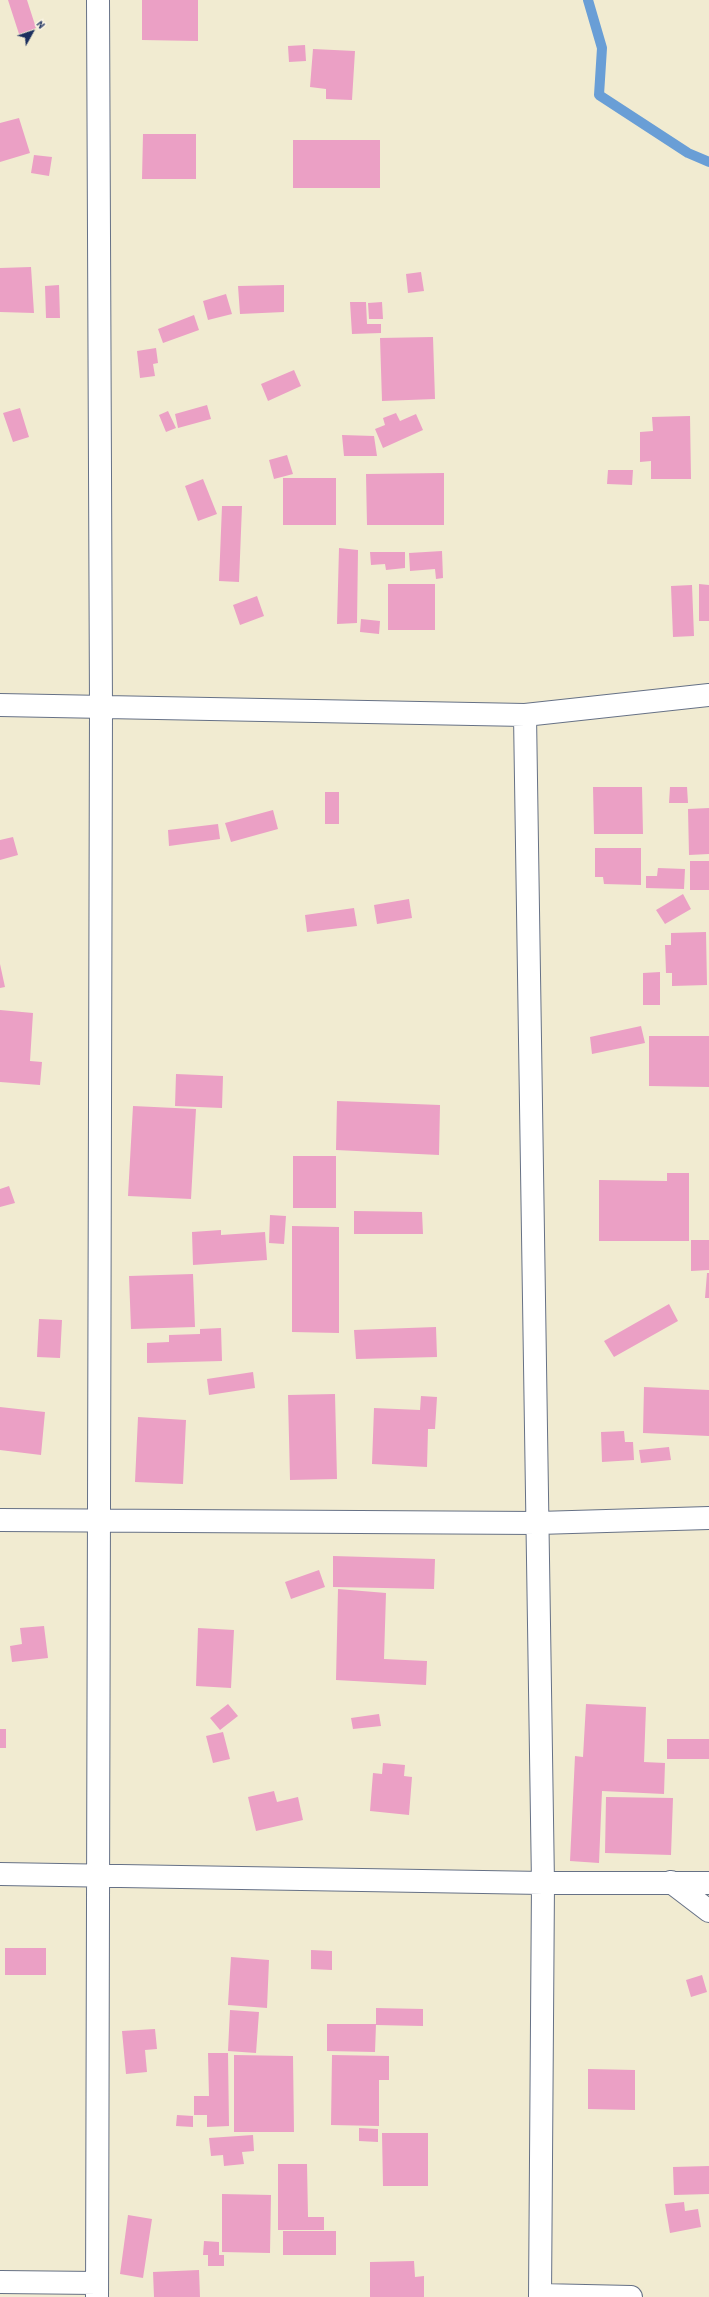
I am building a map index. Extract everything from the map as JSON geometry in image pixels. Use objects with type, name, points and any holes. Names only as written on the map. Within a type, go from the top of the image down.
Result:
[{"type":"street","points":[[0,2282],[97,2290],[101,707],[98,0]]},
{"type":"street","points":[[0,705],[525,715],[709,695]]},
{"type":"street","points":[[525,715],[543,1883],[540,2296],[631,2297]]},
{"type":"street","points":[[0,1520],[538,1523],[709,1518]]},
{"type":"street","points":[[0,1874],[99,1874],[543,1883],[709,1883]]},
{"type":"street","points":[[671,1882],[709,1911]]},
{"type":"building","points":[[8,0],[27,0],[36,28],[19,34]]},
{"type":"building","points":[[142,0],[198,0],[198,41],[142,40]]},
{"type":"building","points":[[305,45],[306,61],[289,62],[288,46]]},
{"type":"building","points":[[313,49],[355,51],[352,100],[326,99],[326,89],[310,87]]},
{"type":"building","points":[[19,118],[30,153],[0,162],[0,123]]},
{"type":"building","points":[[143,134],[196,134],[196,179],[142,179]]},
{"type":"building","points":[[293,140],[380,140],[380,188],[293,188]]},
{"type":"building","points":[[34,155],[52,157],[49,176],[31,173]]},
{"type":"building","points":[[31,267],[34,313],[0,312],[0,268]]},
{"type":"building","points":[[421,272],[424,291],[408,293],[406,274]]},
{"type":"building","points":[[59,285],[60,318],[46,318],[45,286]]},
{"type":"building","points":[[284,285],[284,312],[240,314],[238,286]]},
{"type":"building","points":[[226,294],[232,314],[208,320],[203,301]]},
{"type":"building","points":[[350,302],[366,302],[367,324],[381,324],[381,333],[352,334]]},
{"type":"building","points":[[382,302],[383,319],[369,319],[368,303]]},
{"type":"building","points":[[194,315],[199,330],[163,343],[158,329]]},
{"type":"building","points":[[433,337],[435,399],[382,401],[380,338]]},
{"type":"building","points":[[156,348],[158,363],[153,364],[155,376],[140,378],[137,351]]},
{"type":"building","points":[[294,370],[301,386],[268,401],[261,384]]},
{"type":"building","points":[[207,405],[211,419],[178,428],[175,414]]},
{"type":"building","points":[[20,408],[29,437],[13,442],[3,413]]},
{"type":"building","points":[[168,411],[176,428],[166,432],[159,415]]},
{"type":"building","points":[[396,413],[400,421],[416,414],[423,430],[383,448],[375,429],[385,425],[383,418]]},
{"type":"building","points":[[690,416],[691,479],[651,479],[651,461],[640,462],[640,432],[653,431],[652,417]]},
{"type":"building","points":[[342,435],[374,436],[377,456],[344,456]]},
{"type":"building","points":[[287,455],[293,474],[274,479],[269,460]]},
{"type":"building","points":[[608,470],[633,470],[632,485],[607,484]]},
{"type":"building","points":[[444,473],[444,525],[367,525],[366,474]]},
{"type":"building","points":[[283,478],[336,478],[336,525],[283,525]]},
{"type":"building","points":[[203,479],[217,514],[198,521],[185,486]]},
{"type":"building","points":[[222,506],[242,506],[239,582],[219,581]]},
{"type":"building","points":[[339,548],[358,550],[357,623],[337,624]]},
{"type":"building","points":[[442,551],[443,578],[436,579],[435,569],[410,571],[409,553]]},
{"type":"building","points":[[370,552],[405,552],[405,568],[386,570],[385,564],[371,565]]},
{"type":"building","points":[[388,584],[435,584],[435,630],[388,630]]},
{"type":"building","points":[[699,584],[709,585],[709,621],[699,621]]},
{"type":"building","points":[[692,585],[694,636],[673,637],[671,586]]},
{"type":"building","points":[[257,596],[264,616],[240,625],[233,605]]},
{"type":"building","points":[[361,619],[380,621],[379,634],[360,632]]},
{"type":"building","points":[[593,787],[642,787],[643,834],[594,834]]},
{"type":"building","points":[[670,787],[687,787],[688,803],[669,803]]},
{"type":"building","points":[[325,792],[339,792],[339,824],[325,824]]},
{"type":"building","points":[[709,808],[709,854],[689,855],[688,809]]},
{"type":"building","points":[[273,810],[278,829],[231,842],[225,823]]},
{"type":"building","points":[[218,824],[220,839],[169,846],[168,830]]},
{"type":"building","points":[[13,837],[18,855],[0,860],[0,840]]},
{"type":"building","points":[[595,848],[641,848],[641,885],[604,884],[603,877],[595,877]]},
{"type":"building","points":[[690,861],[709,861],[709,890],[690,890]]},
{"type":"building","points":[[658,868],[685,869],[684,889],[646,888],[646,876],[657,876]]},
{"type":"building","points":[[683,894],[691,909],[665,924],[656,910]]},
{"type":"building","points":[[409,899],[412,918],[377,924],[374,905]]},
{"type":"building","points":[[354,908],[357,926],[307,932],[305,915]]},
{"type":"building","points":[[706,932],[707,985],[672,986],[672,973],[666,973],[665,945],[671,945],[671,933]]},
{"type":"building","points":[[0,964],[5,987],[0,988]]},
{"type":"building","points":[[660,972],[660,1005],[643,1005],[643,973]]},
{"type":"building","points":[[0,1010],[33,1013],[30,1061],[42,1062],[40,1085],[0,1082]]},
{"type":"building","points":[[641,1026],[645,1043],[592,1054],[590,1037]]},
{"type":"building","points":[[649,1036],[709,1036],[709,1087],[649,1086]]},
{"type":"building","points":[[176,1074],[223,1076],[222,1108],[175,1106]]},
{"type":"building","points":[[337,1101],[440,1105],[439,1155],[336,1150]]},
{"type":"building","points":[[133,1106],[196,1109],[191,1199],[128,1196]]},
{"type":"building","points":[[293,1156],[336,1156],[336,1208],[293,1208]]},
{"type":"building","points":[[667,1173],[689,1173],[689,1241],[599,1241],[599,1180],[667,1181]]},
{"type":"building","points":[[9,1186],[15,1203],[0,1207],[0,1189]]},
{"type":"building","points":[[354,1211],[422,1212],[423,1234],[354,1234]]},
{"type":"building","points":[[270,1215],[286,1216],[284,1244],[269,1243]]},
{"type":"building","points":[[292,1226],[339,1227],[339,1333],[292,1332]]},
{"type":"building","points":[[221,1230],[221,1235],[265,1232],[267,1260],[193,1265],[192,1232]]},
{"type":"building","points":[[691,1240],[709,1240],[709,1270],[691,1271]]},
{"type":"building","points":[[707,1273],[709,1273],[709,1298],[705,1298]]},
{"type":"building","points":[[193,1274],[195,1327],[131,1329],[129,1276]]},
{"type":"building","points":[[669,1304],[678,1321],[614,1357],[604,1341]]},
{"type":"building","points":[[39,1319],[62,1320],[60,1358],[37,1357]]},
{"type":"building","points":[[436,1327],[437,1357],[356,1359],[354,1330]]},
{"type":"building","points":[[221,1328],[222,1361],[147,1363],[147,1343],[169,1342],[169,1335],[200,1334],[200,1329]]},
{"type":"building","points":[[253,1372],[255,1388],[209,1395],[207,1379]]},
{"type":"building","points":[[644,1387],[709,1390],[709,1436],[643,1433]]},
{"type":"building","points":[[335,1394],[337,1479],[290,1480],[288,1395]]},
{"type":"building","points":[[421,1396],[437,1397],[435,1429],[428,1429],[427,1467],[372,1464],[374,1408],[420,1410]]},
{"type":"building","points":[[0,1407],[45,1412],[41,1455],[0,1450]]},
{"type":"building","points":[[138,1417],[186,1420],[183,1484],[135,1482]]},
{"type":"building","points":[[624,1431],[625,1442],[633,1442],[634,1460],[602,1462],[601,1432]]},
{"type":"building","points":[[669,1447],[671,1460],[641,1463],[639,1450]]},
{"type":"building","points":[[333,1556],[435,1559],[434,1589],[333,1587]]},
{"type":"building","points":[[319,1570],[325,1587],[291,1599],[285,1582]]},
{"type":"building","points":[[338,1589],[386,1593],[384,1659],[427,1661],[426,1685],[336,1680]]},
{"type":"building","points":[[44,1626],[48,1658],[12,1662],[10,1646],[22,1644],[20,1628]]},
{"type":"building","points":[[198,1628],[234,1630],[231,1688],[196,1686]]},
{"type":"building","points":[[228,1704],[238,1716],[220,1730],[210,1718]]},
{"type":"building","points":[[586,1704],[646,1707],[644,1762],[665,1763],[664,1794],[602,1791],[599,1863],[570,1861],[575,1756],[583,1757]]},
{"type":"building","points":[[379,1714],[381,1726],[353,1729],[351,1718]]},
{"type":"building","points":[[0,1729],[6,1729],[6,1748],[0,1748]]},
{"type":"building","points":[[223,1732],[230,1759],[213,1763],[206,1736]]},
{"type":"building","points":[[667,1739],[709,1739],[709,1759],[667,1759]]},
{"type":"building","points":[[383,1763],[405,1765],[404,1776],[412,1777],[409,1815],[370,1811],[373,1773],[382,1774]]},
{"type":"building","points":[[274,1791],[277,1802],[298,1797],[303,1820],[256,1831],[248,1797]]},
{"type":"building","points":[[606,1797],[673,1798],[671,1855],[605,1853]]},
{"type":"building","points":[[5,1948],[46,1948],[46,1975],[5,1975]]},
{"type":"building","points":[[311,1950],[332,1951],[332,1970],[311,1969]]},
{"type":"building","points":[[231,1957],[269,1960],[267,2008],[228,2005]]},
{"type":"building","points":[[702,1975],[707,1992],[691,1997],[686,1980]]},
{"type":"building","points":[[376,2008],[423,2009],[423,2026],[376,2025]]},
{"type":"building","points":[[230,2010],[259,2012],[256,2053],[228,2051]]},
{"type":"building","points":[[327,2024],[376,2024],[375,2052],[327,2051]]},
{"type":"building","points":[[155,2029],[157,2049],[145,2050],[147,2072],[126,2074],[122,2031]]},
{"type":"building","points":[[208,2053],[228,2053],[229,2126],[207,2127],[207,2115],[194,2115],[194,2096],[209,2096]]},
{"type":"building","points":[[234,2055],[293,2056],[294,2132],[234,2132]]},
{"type":"building","points":[[332,2055],[389,2056],[389,2080],[379,2080],[379,2126],[331,2125]]},
{"type":"building","points":[[588,2069],[635,2070],[635,2110],[588,2109]]},
{"type":"building","points":[[177,2115],[193,2116],[193,2127],[176,2126]]},
{"type":"building","points":[[359,2128],[378,2129],[378,2142],[359,2141]]},
{"type":"building","points":[[382,2133],[428,2133],[428,2186],[383,2186]]},
{"type":"building","points":[[253,2135],[254,2151],[242,2152],[244,2164],[224,2166],[223,2155],[211,2156],[209,2138]]},
{"type":"building","points":[[278,2164],[307,2164],[308,2217],[324,2217],[324,2230],[278,2230]]},
{"type":"building","points":[[709,2166],[709,2194],[674,2195],[673,2167]]},
{"type":"building","points":[[222,2194],[271,2195],[270,2253],[222,2252]]},
{"type":"building","points":[[684,2202],[685,2211],[698,2209],[701,2227],[670,2233],[665,2204]]},
{"type":"building","points":[[128,2215],[152,2219],[143,2278],[120,2274]]},
{"type":"building","points":[[283,2231],[336,2231],[336,2255],[283,2255]]},
{"type":"building","points":[[204,2241],[219,2242],[219,2255],[224,2255],[224,2266],[208,2266],[208,2255],[203,2255]]},
{"type":"building","points":[[414,2261],[415,2277],[424,2276],[424,2297],[370,2297],[370,2262]]},
{"type":"building","points":[[199,2270],[200,2297],[154,2297],[153,2272]]},
{"type":"waterway","points":[[588,0],[602,48],[599,95],[688,153],[709,162]]}]
